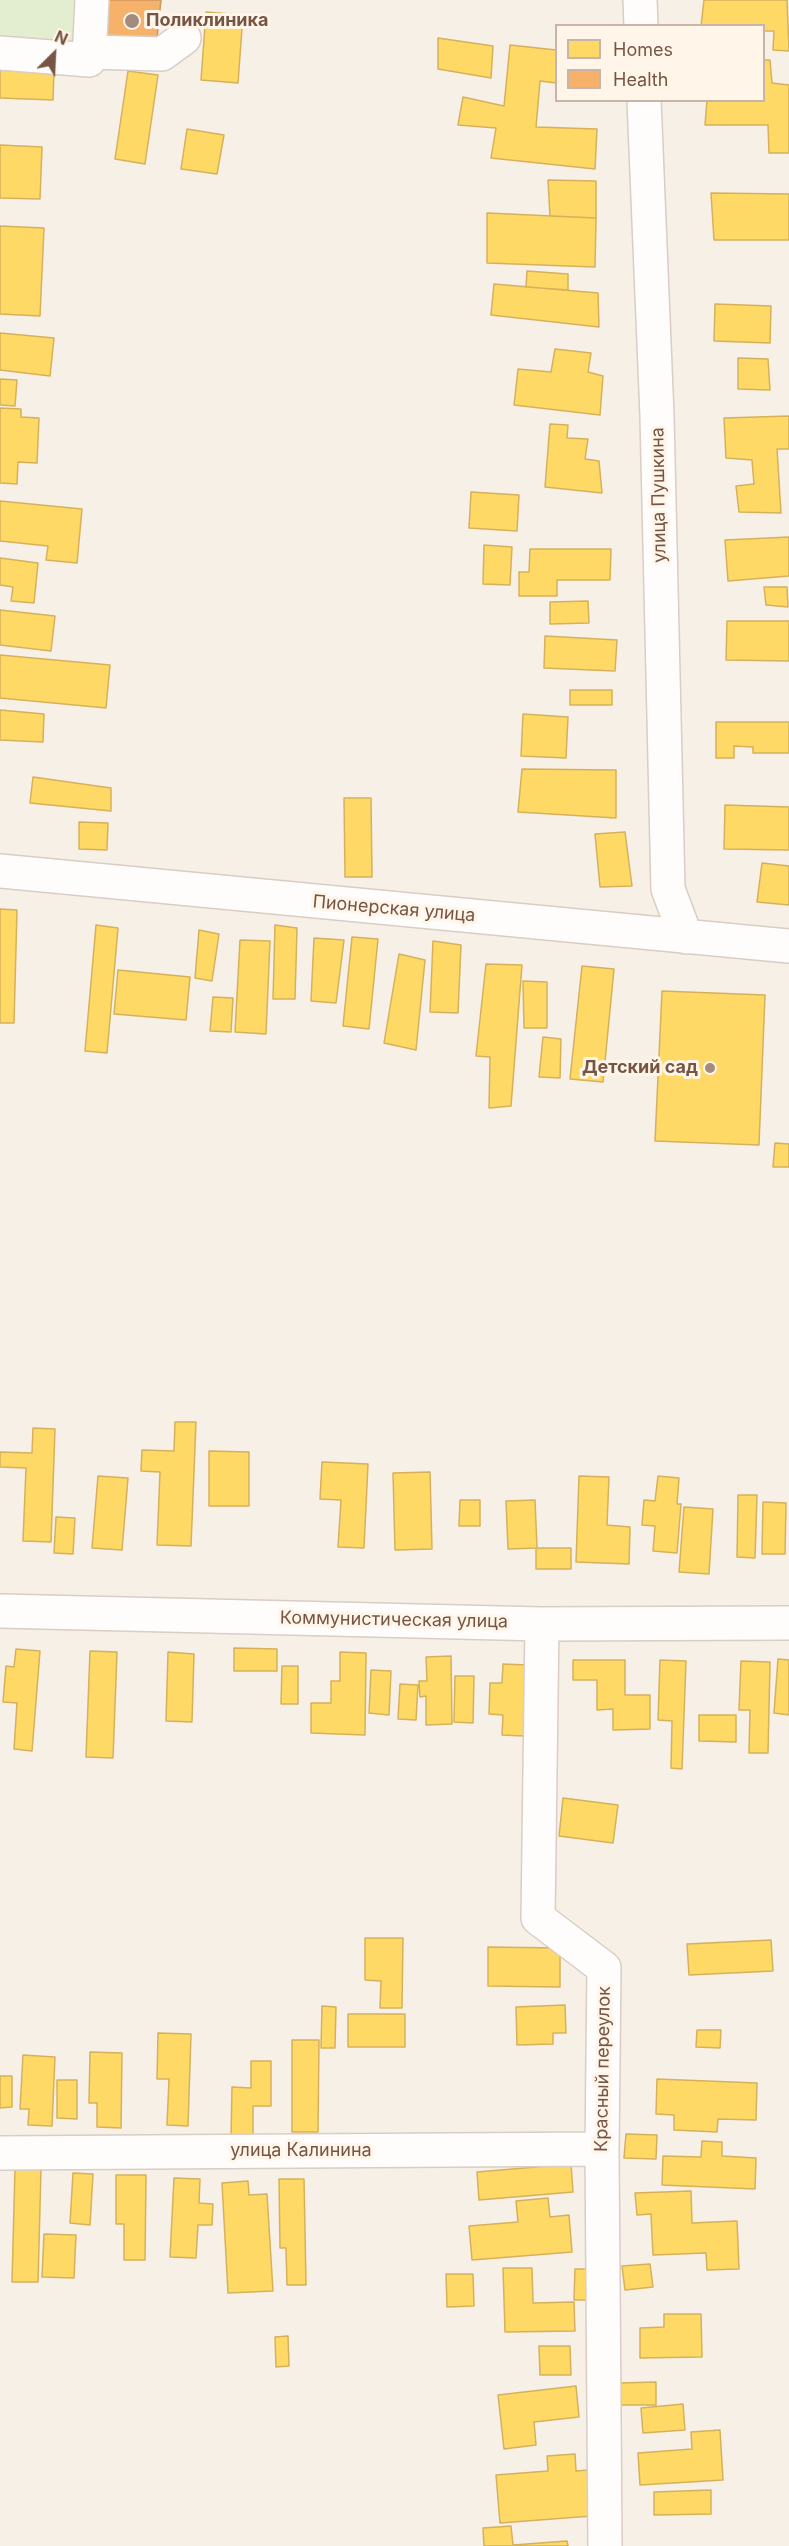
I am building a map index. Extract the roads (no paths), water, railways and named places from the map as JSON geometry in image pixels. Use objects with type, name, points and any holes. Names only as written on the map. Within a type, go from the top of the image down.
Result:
[{"type":"street","points":[[0,53],[89,60],[92,0]]},
{"type":"street","points":[[640,0],[641,24]]},
{"type":"street","points":[[90,52],[162,54],[184,38]]},
{"type":"street","name":"улица Пушкина","points":[[644,102],[657,416],[668,889],[686,937]]},
{"type":"street","name":"Пионерская улица","points":[[0,871],[789,946]]},
{"type":"street","points":[[628,931],[668,889]]},
{"type":"street","name":"Коммунистическая улица","points":[[0,1611],[542,1624],[789,1623]]},
{"type":"street","name":"Красный переулок","points":[[542,1624],[538,1918],[604,1968],[602,2149],[605,2546]]},
{"type":"street","name":"улица Калинина","points":[[0,2153],[602,2149]]},
{"type":"place","name":"Поликлиника","points":[[132,21]]},
{"type":"place","name":"Детский сад","points":[[710,1068]]}]
